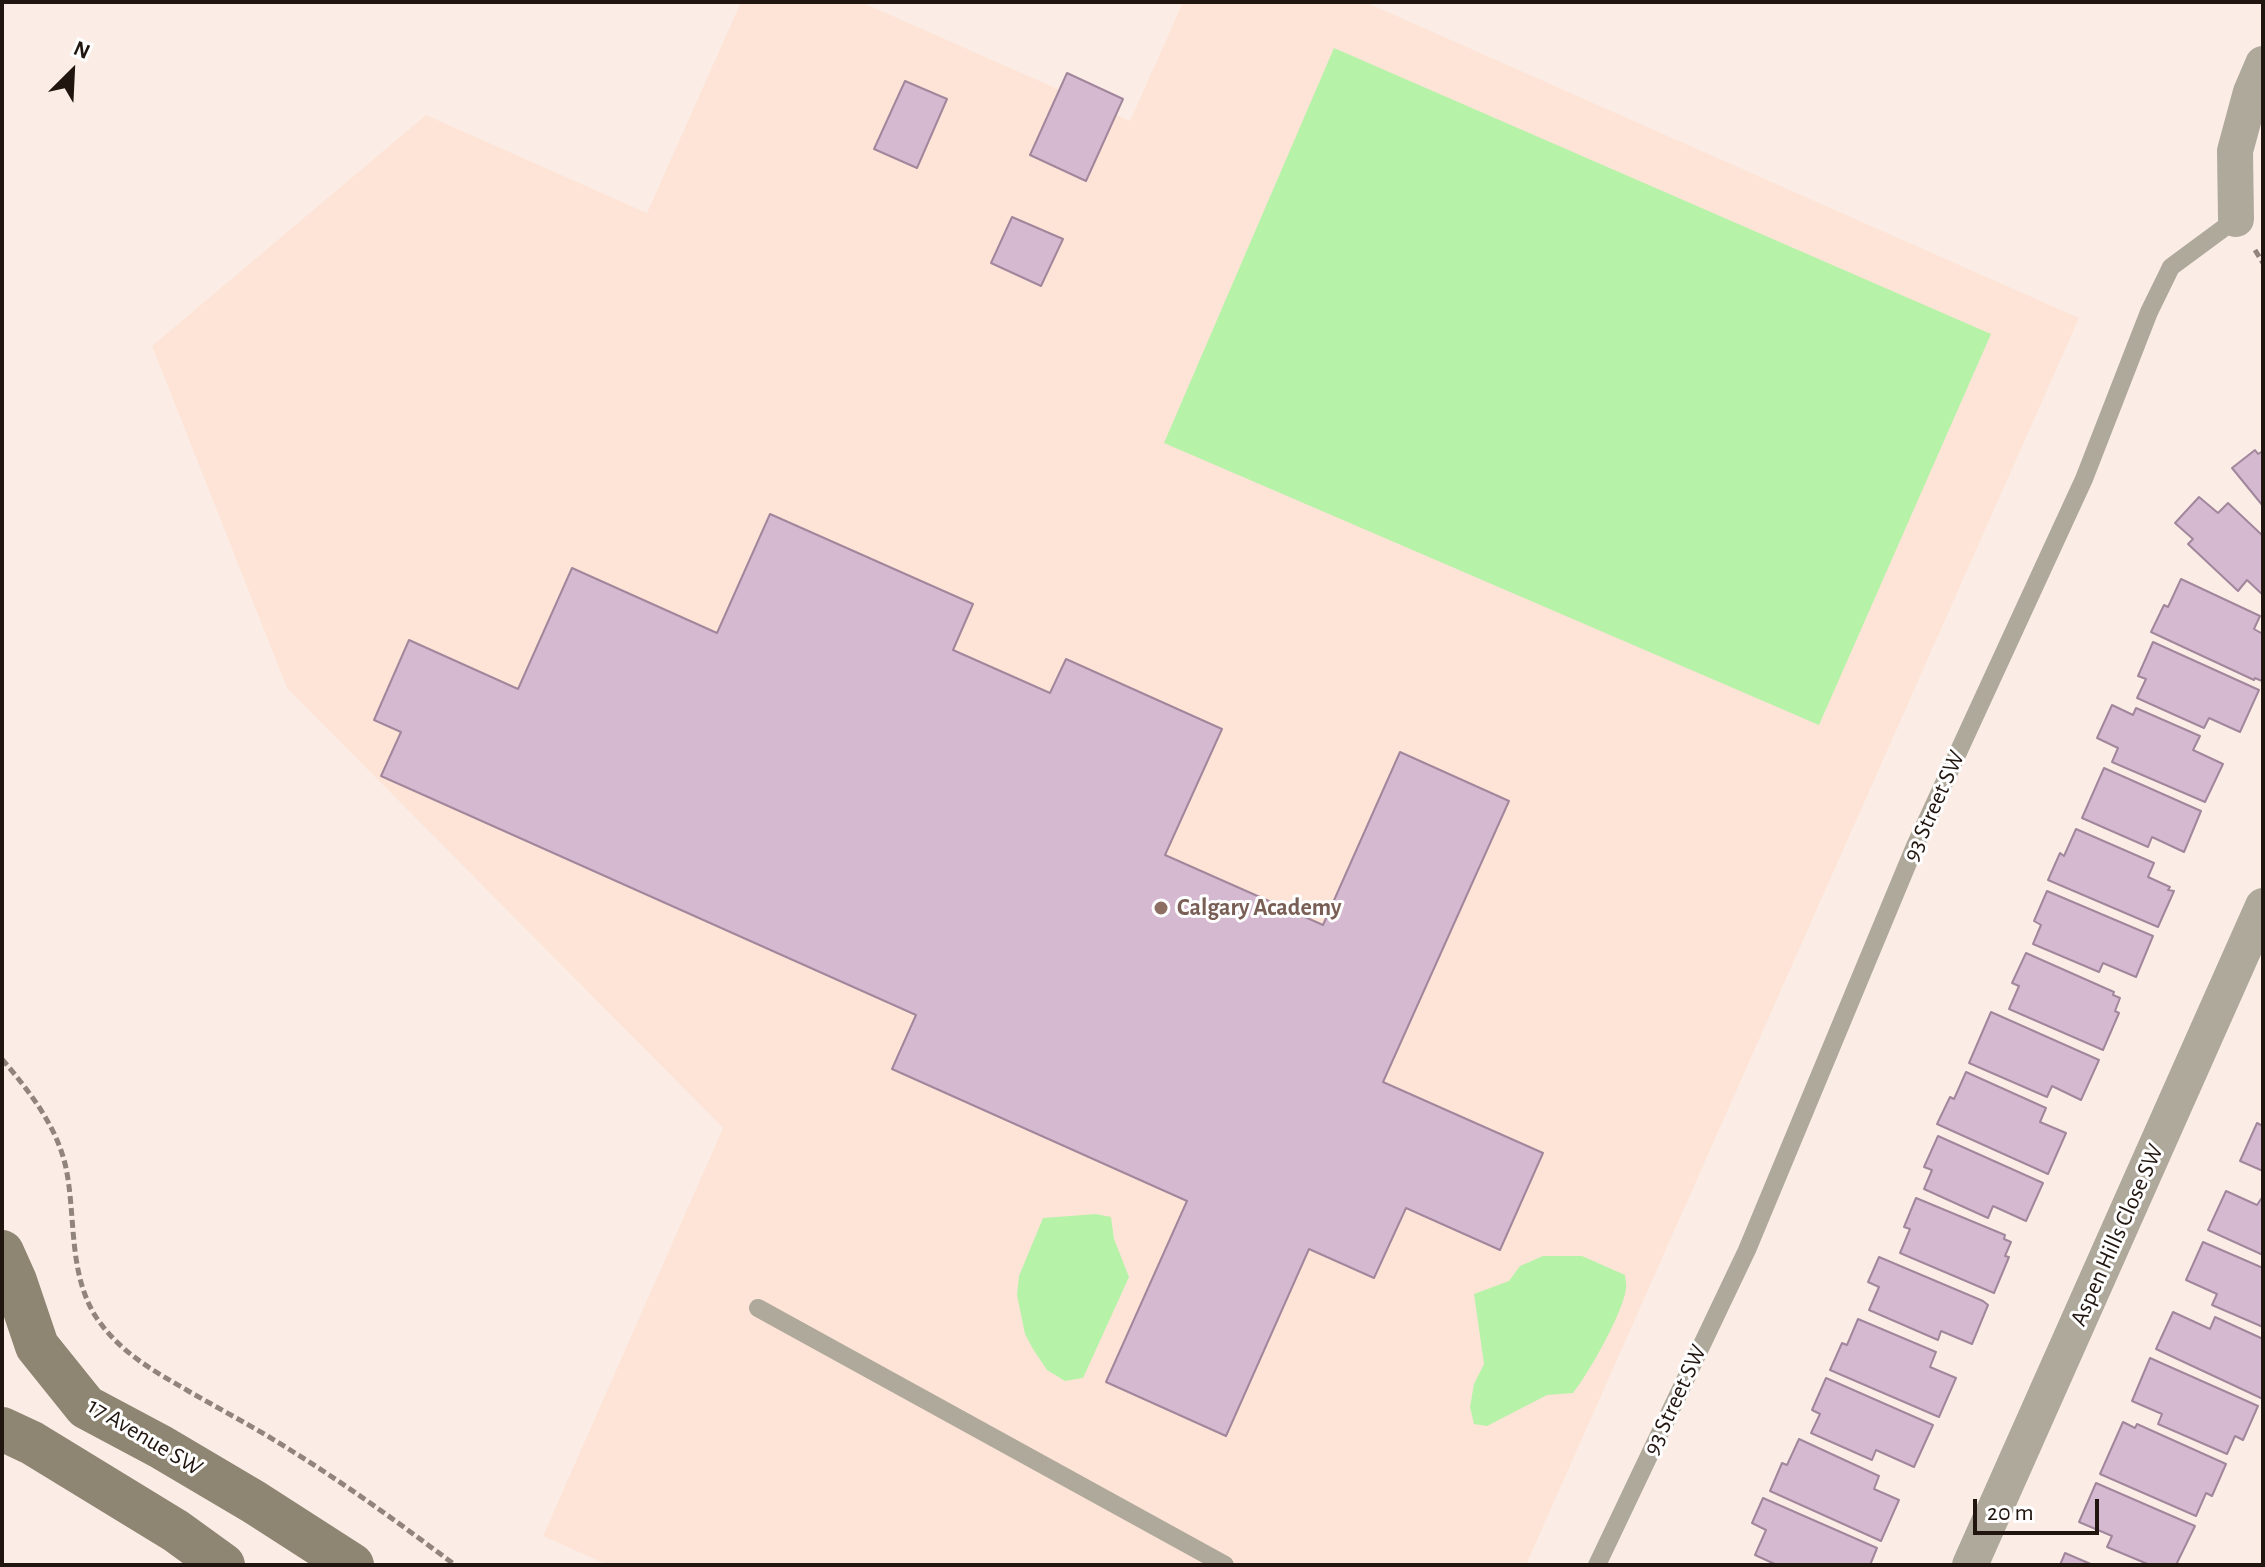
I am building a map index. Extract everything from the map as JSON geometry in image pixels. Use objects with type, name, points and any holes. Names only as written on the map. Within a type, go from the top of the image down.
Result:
[{"type":"main road","name":"17 Avenue SW","points":[[2,1252],[37,1346],[86,1407],[254,1502],[352,1565]]},
{"type":"main road","points":[[2,1429],[32,1443],[176,1531],[223,1565]]},
{"type":"street","name":"93 Street SW","points":[[2236,219],[2235,151],[2251,92],[2263,64]]},
{"type":"street","name":"Aspen Hills Close SW","points":[[1970,1565],[2263,906]]},
{"type":"lane","name":"93 Street SW","points":[[1597,1565],[1747,1250],[1915,846],[2084,479],[2149,312],[2171,267],[2236,219]]},
{"type":"lane","points":[[758,1308],[1225,1565]]},
{"type":"path","points":[[2,1059],[31,1093],[55,1134],[66,1168],[80,1279],[95,1315],[121,1347],[145,1367],[294,1452],[356,1492],[455,1565]]},
{"type":"shaded area","name":"Calgary Academy","points":[[741,2],[861,2],[1130,121],[1183,2],[1365,2],[2079,318],[1526,1565],[608,1565],[543,1536],[723,1128],[287,688],[152,346],[426,115],[647,213]]},
{"type":"green space","points":[[1334,48],[1991,334],[1819,725],[1164,443]]},
{"type":"green space","points":[[1096,1214],[1111,1217],[1114,1239],[1129,1277],[1083,1378],[1065,1381],[1047,1370],[1025,1334],[1017,1295],[1019,1276],[1043,1218]]},
{"type":"green space","points":[[1543,1256],[1582,1256],[1625,1275],[1626,1288],[1619,1312],[1596,1358],[1573,1393],[1547,1395],[1487,1426],[1474,1424],[1470,1407],[1474,1384],[1484,1364],[1474,1294],[1509,1281],[1520,1266]]},
{"type":"building","points":[[1067,73],[1123,99],[1086,181],[1030,155]]},
{"type":"building","points":[[905,81],[947,99],[917,168],[874,149]]},
{"type":"building","points":[[1012,217],[1063,239],[1041,286],[991,263]]},
{"type":"building","points":[[2255,450],[2258,454],[2263,451],[2263,506],[2232,468]]},
{"type":"building","points":[[2199,497],[2218,513],[2228,503],[2263,536],[2263,595],[2247,580],[2238,591],[2188,544],[2193,539],[2175,523]]},
{"type":"building","points":[[770,514],[973,604],[953,650],[1050,693],[1066,659],[1222,729],[1165,855],[1323,925],[1400,752],[1509,801],[1383,1082],[1543,1153],[1500,1250],[1406,1208],[1374,1278],[1309,1249],[1226,1436],[1106,1382],[1187,1201],[892,1069],[916,1015],[381,776],[401,732],[374,720],[409,640],[518,689],[572,568],[717,633]]},
{"type":"building","points":[[2181,579],[2260,616],[2254,629],[2263,634],[2262,681],[2151,632],[2164,605],[2168,607]]},
{"type":"building","points":[[2153,642],[2259,690],[2240,732],[2209,718],[2204,728],[2137,698],[2146,679],[2138,676]]},
{"type":"building","points":[[2112,705],[2133,715],[2136,708],[2200,736],[2193,750],[2223,764],[2205,802],[2112,762],[2118,748],[2097,738]]},
{"type":"building","points":[[2104,768],[2201,811],[2184,852],[2152,837],[2148,847],[2082,818]]},
{"type":"building","points":[[2076,829],[2154,863],[2148,877],[2174,891],[2158,927],[2048,880],[2060,853],[2064,856]]},
{"type":"building","points":[[2047,891],[2153,936],[2136,977],[2103,963],[2099,972],[2033,944],[2041,925],[2034,921]]},
{"type":"building","points":[[2026,953],[2114,992],[2113,995],[2120,998],[2115,1011],[2119,1013],[2103,1050],[2009,1009],[2019,986],[2012,983]]},
{"type":"building","points":[[1991,1012],[2099,1060],[2081,1100],[2052,1086],[2047,1097],[1969,1063]]},
{"type":"building","points":[[1966,1072],[2046,1108],[2040,1122],[2066,1133],[2048,1174],[1937,1124],[1950,1097],[1954,1099]]},
{"type":"building","points":[[2257,1123],[2263,1126],[2263,1171],[2240,1161]]},
{"type":"building","points":[[1938,1136],[2043,1183],[2026,1221],[1993,1206],[1988,1218],[1924,1189],[1932,1170],[1924,1167]]},
{"type":"building","points":[[2226,1191],[2257,1205],[2263,1196],[2263,1255],[2208,1230]]},
{"type":"building","points":[[1916,1198],[2005,1235],[2004,1239],[2011,1242],[2005,1256],[2009,1257],[1994,1293],[1900,1253],[1910,1229],[1904,1227]]},
{"type":"building","points":[[2203,1242],[2263,1268],[2263,1327],[2212,1305],[2217,1294],[2186,1280]]},
{"type":"building","points":[[1879,1257],[1988,1305],[1972,1344],[1941,1331],[1938,1340],[1869,1310],[1879,1287],[1868,1282]]},
{"type":"building","points":[[2173,1312],[2210,1329],[2215,1317],[2263,1339],[2263,1399],[2156,1349]]},
{"type":"building","points":[[1858,1319],[1936,1352],[1930,1367],[1956,1378],[1939,1417],[1830,1370],[1842,1343],[1847,1345]]},
{"type":"building","points":[[2150,1358],[2258,1406],[2243,1440],[2235,1436],[2227,1454],[2158,1424],[2162,1414],[2132,1401]]},
{"type":"building","points":[[1826,1378],[1933,1425],[1914,1467],[1876,1450],[1872,1460],[1811,1433],[1820,1414],[1812,1410]]},
{"type":"building","points":[[2123,1422],[2135,1428],[2137,1424],[2226,1464],[2212,1496],[2206,1493],[2196,1516],[2100,1474]]},
{"type":"building","points":[[1799,1439],[1879,1476],[1874,1489],[1899,1500],[1881,1541],[1770,1491],[1782,1463],[1787,1465]]},
{"type":"building","points":[[2096,1483],[2195,1526],[2176,1565],[2150,1565],[2107,1547],[2112,1536],[2079,1522]]},
{"type":"building","points":[[1763,1498],[1877,1548],[1870,1565],[1777,1565],[1755,1555],[1766,1530],[1752,1523]]},
{"type":"building","points":[[2065,1553],[2093,1565],[2060,1565]]},
{"type":"place","name":"Calgary Academy","points":[[1161,908]]}]
